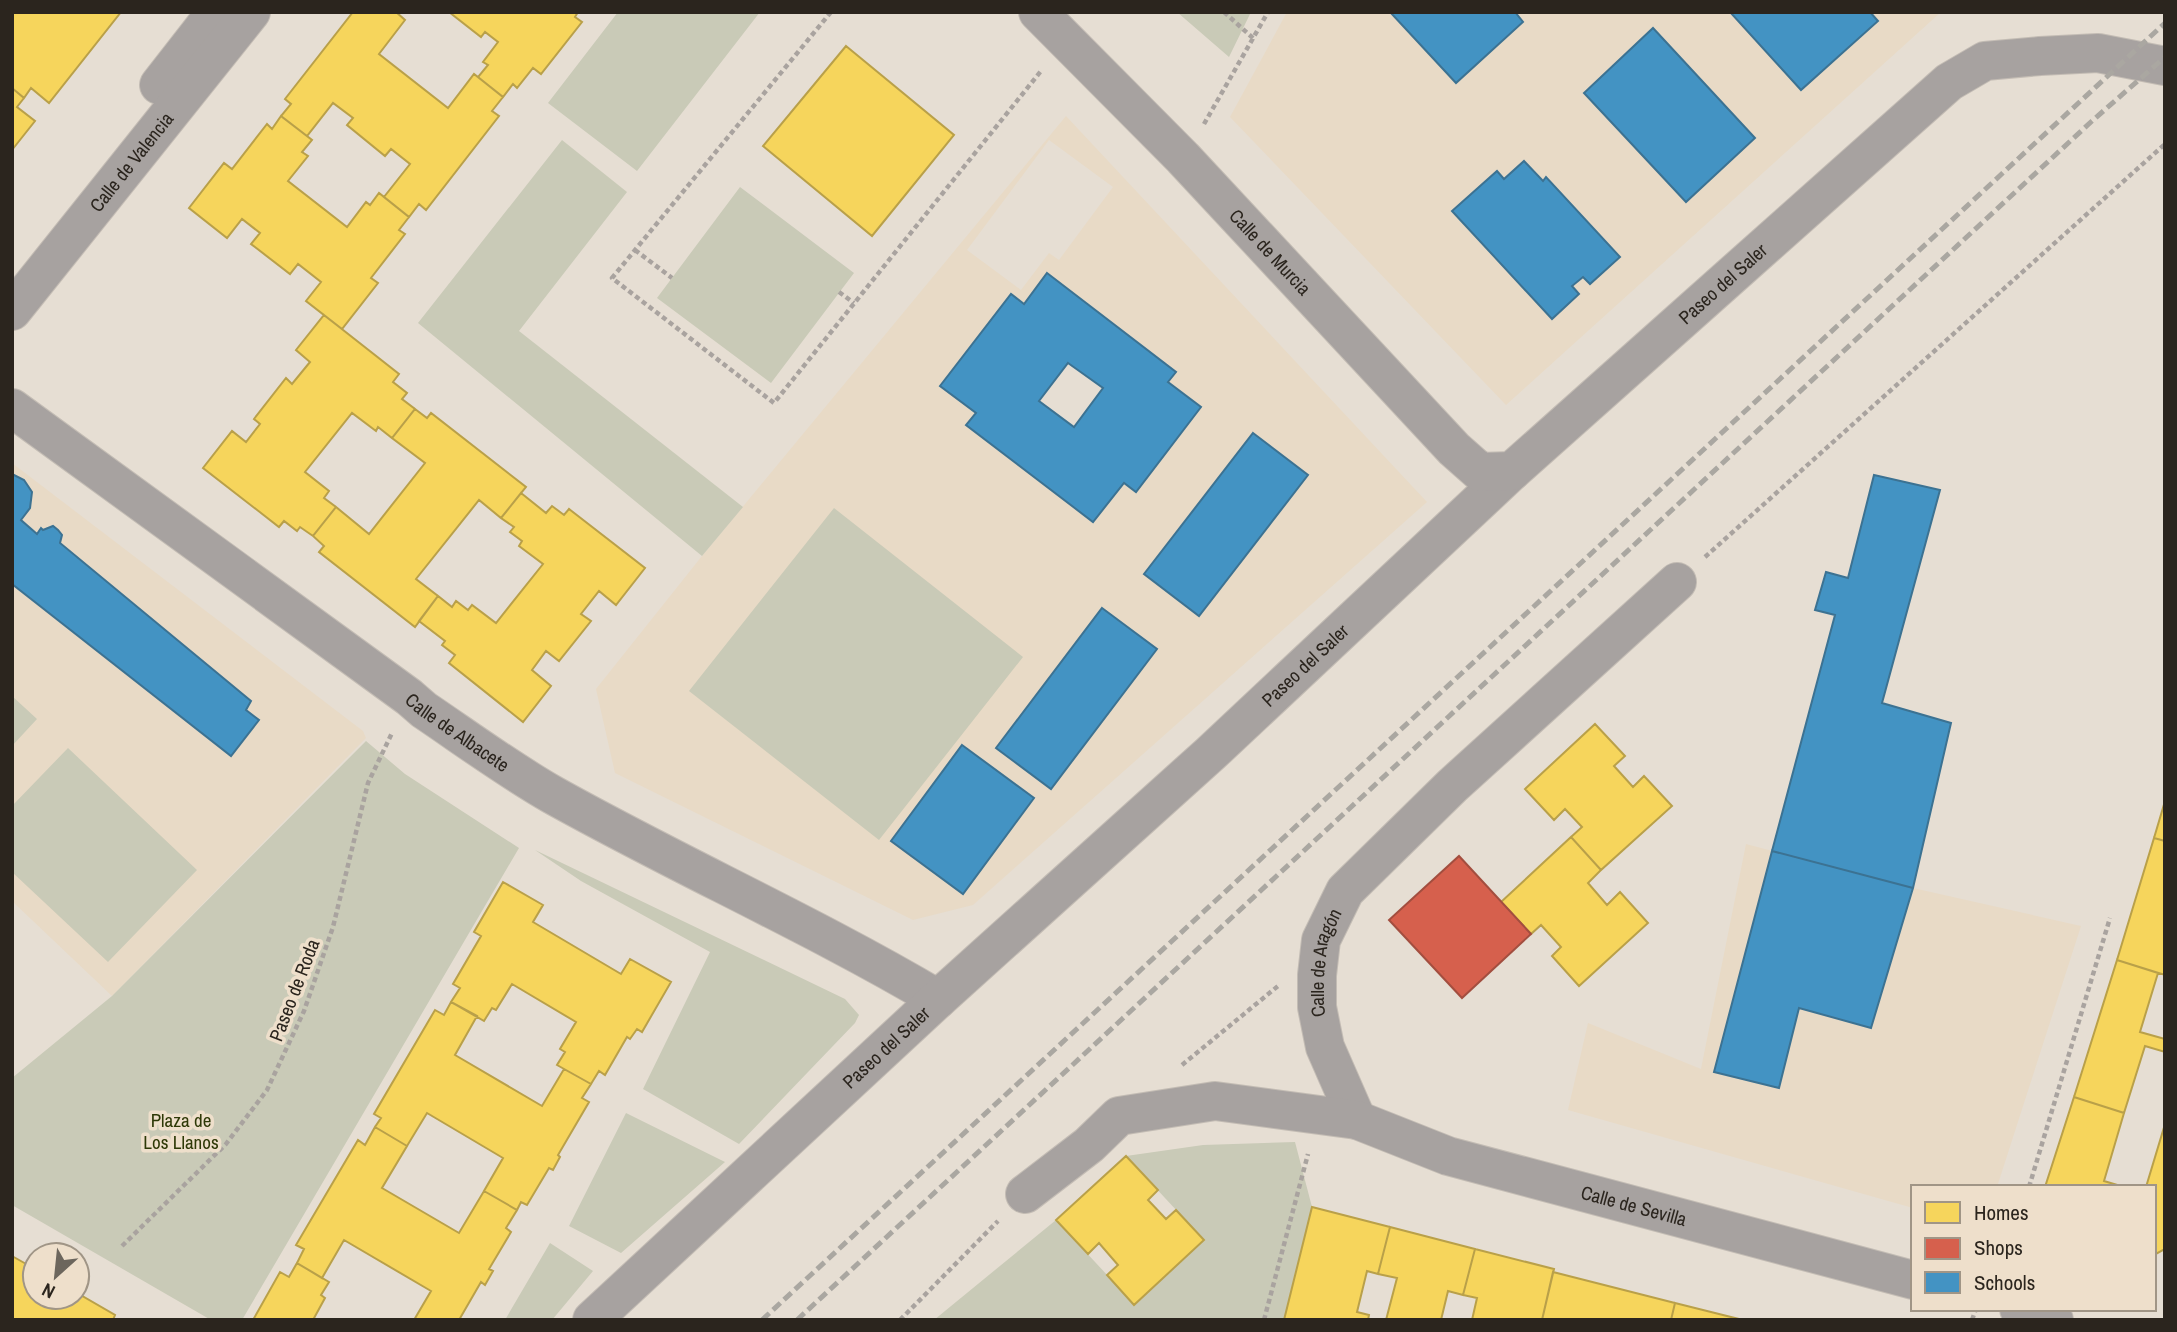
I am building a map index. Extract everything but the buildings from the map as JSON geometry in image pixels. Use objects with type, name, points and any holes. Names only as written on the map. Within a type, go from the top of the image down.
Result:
[{"type":"street","name":"Calle de Valencia","points":[[12,275],[216,12]]},
{"type":"street","name":"Calle de Valencia","points":[[12,311],[251,12]]},
{"type":"street","name":"Calle de Murcia","points":[[1038,12],[1183,158],[1454,449],[1480,472],[1512,471]]},
{"type":"street","name":"Paseo del Saler","points":[[592,1320],[938,999],[1210,754],[1512,471],[1949,82],[1985,61],[2040,56],[2098,53],[2165,65]]},
{"type":"street","name":"Calle de Albacete","points":[[12,408],[424,710],[549,793],[863,955],[938,999]]},
{"type":"street","name":"Calle de Aragón","points":[[1357,1120],[1325,1047],[1317,1006],[1321,940],[1345,891],[1452,786],[1677,582]]},
{"type":"street","points":[[1025,1194],[1089,1145],[1119,1116],[1215,1101],[1357,1120]]},
{"type":"street","name":"Calle de Sevilla","points":[[1357,1120],[1448,1156],[1911,1279]]},
{"type":"street","points":[[2025,1311],[2054,1320]]},
{"type":"path","points":[[831,12],[612,278],[774,404],[1066,40]]},
{"type":"path","points":[[1224,12],[1254,38]]},
{"type":"path","points":[[1183,158],[1268,12]]},
{"type":"path","points":[[1677,582],[2165,144]]},
{"type":"path","points":[[635,250],[672,278]]},
{"type":"path","points":[[839,292],[854,303]]},
{"type":"path","name":"Paseo de Roda","points":[[122,1246],[226,1144],[267,1090],[304,1012],[333,927],[368,783],[409,697]]},
{"type":"path","points":[[2030,1185],[2110,918]]},
{"type":"path","points":[[1172,1073],[1320,952]]},
{"type":"path","points":[[1264,1320],[1307,1155],[1331,1135],[1357,1120]]},
{"type":"path","points":[[900,1320],[1025,1194]]},
{"type":"shaded area","points":[[1287,12],[1941,12],[1506,405],[1230,117]]},
{"type":"shaded area","points":[[1066,116],[1427,502],[973,905],[913,920],[615,773],[596,689],[702,556]],"holes":[[[1049,140],[1113,187],[1059,260],[1049,253],[1021,290],[967,250]],[[1047,273],[1175,372],[1168,382],[1201,407],[1136,492],[1124,483],[1093,522],[967,425],[976,413],[1011,295],[1024,304]],[[1253,433],[1307,475],[1199,616],[1144,574]],[[1103,608],[1157,649],[1050,789],[996,748]]]},
{"type":"shaded area","points":[[12,463],[363,731],[366,738],[112,996],[12,901]]},
{"type":"shaded area","points":[[1746,844],[1913,888],[2081,926],[1998,1185],[1911,1185],[1911,1207],[1568,1110],[1588,1023],[1701,1069]]},
{"type":"green space","points":[[618,12],[760,12],[637,171],[548,103]]},
{"type":"green space","points":[[1177,12],[1251,12],[1229,57]]},
{"type":"green space","points":[[562,140],[627,192],[519,331],[743,507],[702,556],[418,323]]},
{"type":"green space","points":[[740,187],[854,273],[771,383],[657,298]]},
{"type":"green space","points":[[834,508],[1023,657],[879,840],[689,691]]},
{"type":"green space","points":[[12,696],[37,719],[12,746]]},
{"type":"green space","name":"Plaza de Los Llanos","points":[[366,741],[405,774],[519,848],[242,1320],[211,1320],[91,1251],[91,1241],[74,1241],[12,1205],[12,1078],[112,996]]},
{"type":"green space","points":[[68,748],[197,870],[108,962],[12,872],[12,806]]},
{"type":"green space","points":[[535,850],[845,999],[859,1015],[855,1023],[739,1144],[643,1089],[710,952],[581,881]]},
{"type":"green space","points":[[626,1113],[725,1162],[621,1253],[569,1226]]},
{"type":"green space","points":[[1295,1142],[1312,1207],[1284,1320],[934,1320],[1056,1220],[1135,1305],[1204,1240],[1126,1156],[1203,1145]]},
{"type":"green space","points":[[550,1243],[593,1271],[552,1320],[505,1320]]},
{"type":"railway","points":[[762,1320],[2165,23]]},
{"type":"railway","points":[[797,1320],[2092,121],[2165,57]]}]
